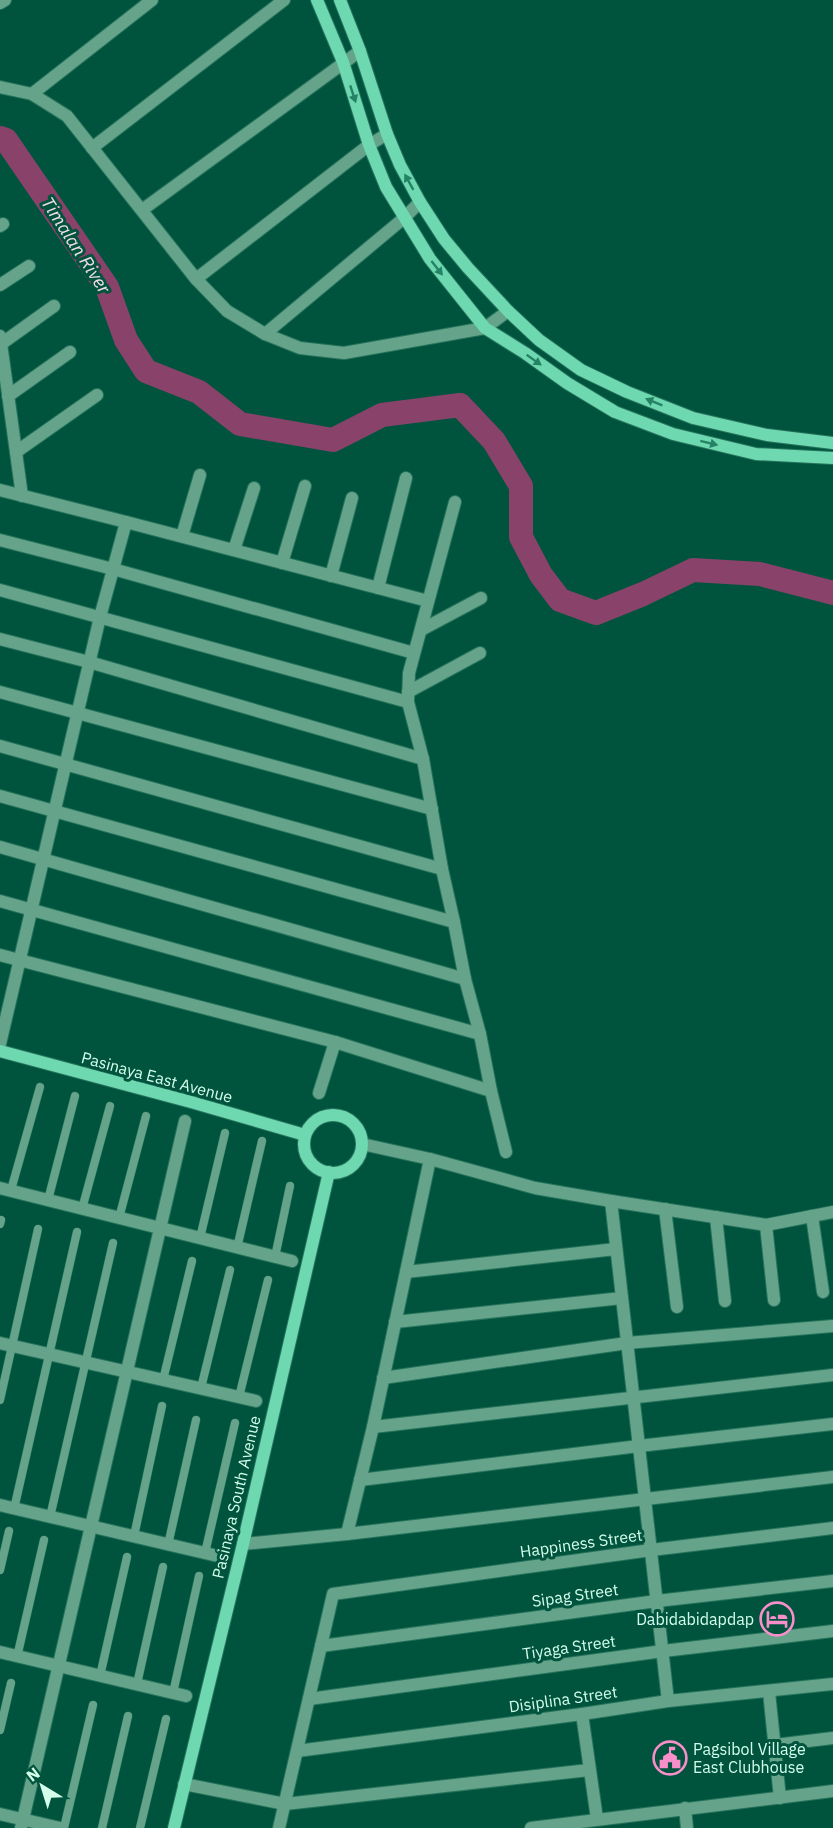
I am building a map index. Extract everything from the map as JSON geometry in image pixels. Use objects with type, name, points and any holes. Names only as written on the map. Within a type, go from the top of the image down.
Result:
[{"type":"street","points":[[0,3],[4,0]]},
{"type":"street","points":[[32,94],[153,0]]},
{"type":"street","points":[[93,148],[284,0]]},
{"type":"street","points":[[317,0],[343,62],[369,145],[386,187],[430,259],[485,328],[615,412],[673,434],[756,454],[833,459]]},
{"type":"street","points":[[340,0],[360,51],[387,134],[400,165],[420,202],[444,239],[468,268],[539,340],[581,370],[627,392],[693,418],[767,435],[833,443]]},
{"type":"street","points":[[142,210],[360,51]]},
{"type":"street","points":[[0,87],[32,94],[67,116],[196,279],[227,311],[265,334],[300,348],[344,353],[485,328],[508,311]]},
{"type":"street","points":[[196,279],[369,145],[387,134]]},
{"type":"street","points":[[265,334],[404,218],[420,202]]},
{"type":"street","points":[[0,285],[29,266]]},
{"type":"street","points":[[22,496],[0,340],[54,306]]},
{"type":"street","points":[[8,396],[70,352]]},
{"type":"street","points":[[16,452],[97,395]]},
{"type":"street","points":[[182,536],[200,475]]},
{"type":"street","points":[[378,588],[406,478]]},
{"type":"street","points":[[282,563],[305,486]]},
{"type":"street","points":[[234,550],[254,488]]},
{"type":"street","points":[[0,490],[428,601]]},
{"type":"street","points":[[331,576],[352,498]]},
{"type":"street","points":[[455,502],[409,673],[408,697],[423,759],[442,869],[465,979],[480,1034],[506,1152]]},
{"type":"street","points":[[0,1044],[89,662],[126,522]]},
{"type":"street","points":[[0,540],[414,653]]},
{"type":"street","points":[[0,590],[408,697],[480,653]]},
{"type":"street","points":[[421,630],[481,598]]},
{"type":"street","points":[[0,639],[89,662],[423,759]]},
{"type":"street","points":[[0,692],[432,809]]},
{"type":"street","points":[[0,746],[442,869]]},
{"type":"street","points":[[0,796],[454,922]]},
{"type":"street","points":[[0,847],[465,979]]},
{"type":"street","points":[[0,901],[480,1034]]},
{"type":"street","points":[[0,955],[335,1042],[491,1091]]},
{"type":"street","points":[[319,1093],[335,1042]]},
{"type":"street","name":"Pasinaya East Avenue","points":[[0,1051],[305,1135]]},
{"type":"street","points":[[328,1115],[348,1119],[358,1130],[362,1144],[354,1163],[341,1171],[328,1172],[321,1170],[310,1161],[304,1148],[305,1135],[312,1124],[328,1115]]},
{"type":"street","points":[[22,1824],[185,1121]]},
{"type":"street","points":[[362,1144],[430,1159],[535,1188],[766,1225],[833,1212]]},
{"type":"street","points":[[346,1534],[373,1427],[430,1159]]},
{"type":"street","name":"Pasinaya South Avenue","points":[[174,1828],[243,1544],[328,1172]]},
{"type":"street","points":[[5,1189],[292,1261]]},
{"type":"street","points":[[611,1201],[668,1701]]},
{"type":"street","points":[[665,1209],[677,1307]]},
{"type":"street","points":[[812,1216],[823,1292]]},
{"type":"street","points":[[716,1217],[725,1300]]},
{"type":"street","points":[[766,1225],[774,1300]]},
{"type":"street","points":[[406,1272],[616,1249]]},
{"type":"street","points":[[395,1322],[622,1298]]},
{"type":"street","points":[[383,1378],[627,1343],[833,1326]]},
{"type":"street","points":[[6,1344],[256,1401]]},
{"type":"street","points":[[373,1427],[833,1375]]},
{"type":"street","points":[[360,1480],[833,1424]]},
{"type":"street","points":[[243,1544],[833,1477]]},
{"type":"street","points":[[0,1505],[222,1557]]},
{"type":"street","name":"Happiness Street","points":[[321,1646],[333,1594],[651,1550],[833,1528]]},
{"type":"street","name":"Sipag Street","points":[[321,1646],[657,1601],[833,1581]]},
{"type":"street","name":"Tiyaga Street","points":[[309,1699],[663,1651],[833,1631]]},
{"type":"street","points":[[279,1828],[321,1646]]},
{"type":"street","points":[[0,1653],[186,1696]]},
{"type":"street","name":"Disiplina Street","points":[[297,1750],[668,1701],[833,1684]]},
{"type":"street","points":[[770,1692],[780,1798]]},
{"type":"street","points":[[582,1714],[597,1819]]},
{"type":"street","points":[[775,1746],[833,1738]]},
{"type":"street","points":[[184,1784],[285,1804],[589,1770]]},
{"type":"street","points":[[531,1828],[833,1791]]},
{"type":"street","points":[[685,1808],[687,1828]]},
{"type":"street","points":[[0,1814],[22,1824],[62,1828]]},
{"type":"lane","points":[[5,1189],[40,1087]]},
{"type":"lane","points":[[48,1200],[75,1096]]},
{"type":"lane","points":[[82,1209],[110,1106]]},
{"type":"lane","points":[[119,1218],[146,1116]]},
{"type":"lane","points":[[200,1238],[225,1133]]},
{"type":"lane","points":[[237,1248],[262,1141]]},
{"type":"lane","points":[[275,1257],[290,1186]]},
{"type":"lane","points":[[0,1401],[6,1344],[38,1229]]},
{"type":"lane","points":[[14,1509],[77,1232]]},
{"type":"lane","points":[[50,1517],[113,1243]]},
{"type":"lane","points":[[163,1380],[192,1261]]},
{"type":"lane","points":[[201,1388],[230,1270]]},
{"type":"lane","points":[[238,1397],[268,1280]]},
{"type":"lane","points":[[134,1536],[162,1406]]},
{"type":"lane","points":[[168,1545],[196,1420]]},
{"type":"lane","points":[[205,1553],[235,1423]]},
{"type":"lane","points":[[0,1570],[9,1531]]},
{"type":"lane","points":[[17,1657],[44,1540]]},
{"type":"lane","points":[[100,1676],[127,1557]]},
{"type":"lane","points":[[137,1684],[163,1567]]},
{"type":"lane","points":[[173,1693],[199,1576]]},
{"type":"lane","points":[[0,1730],[11,1683]]},
{"type":"lane","points":[[62,1828],[93,1705]]},
{"type":"lane","points":[[102,1828],[128,1716]]},
{"type":"lane","points":[[140,1828],[166,1719]]},
{"type":"waterway","name":"Timalan River","points":[[0,138],[6,140],[107,287],[126,340],[146,371],[199,392],[240,424],[333,440],[382,415],[460,405],[494,441],[521,486],[521,537],[541,575],[560,600],[596,613],[693,570],[760,574],[833,593]]},
{"type":"place","name":"Dabidabidapdap","points":[[777,1619]]},
{"type":"place","name":"Pagsibol Village East Clubhouse","points":[[670,1758]]}]
